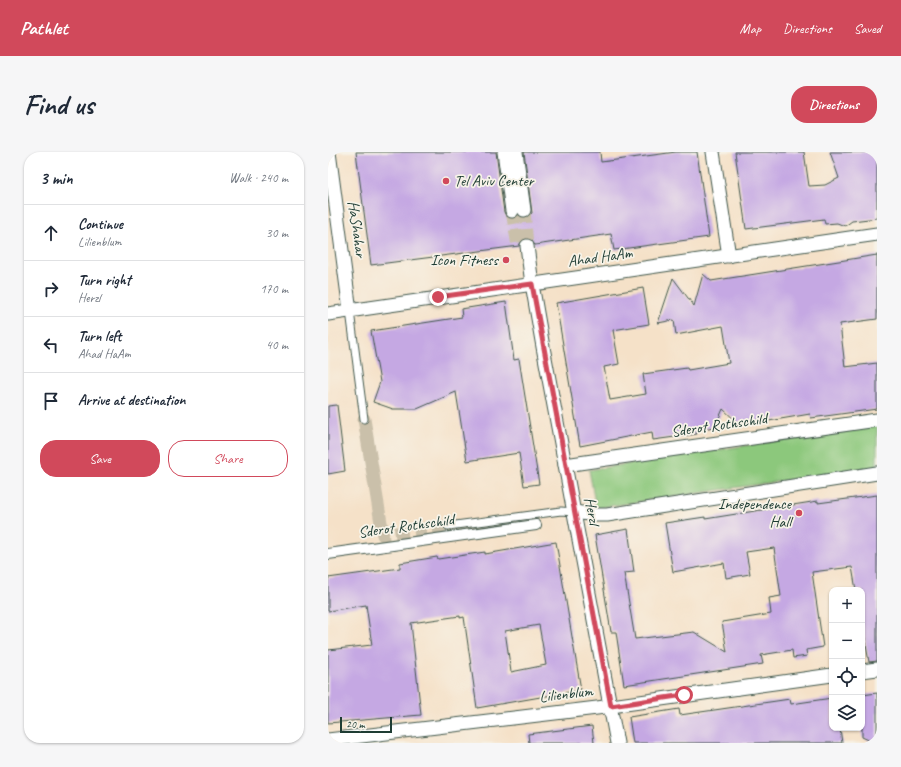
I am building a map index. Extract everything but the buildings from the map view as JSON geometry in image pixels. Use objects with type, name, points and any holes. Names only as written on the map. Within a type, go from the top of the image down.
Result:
[{"type":"street","name":"HaShahar","points":[[329,152],[350,311]]},
{"type":"street","points":[[504,152],[518,210],[516,152]]},
{"type":"street","points":[[713,152],[729,256]]},
{"type":"street","name":"Ahad HaAm","points":[[328,314],[877,234]]},
{"type":"street","name":"Herzl","points":[[523,246],[524,270],[532,284],[618,743]]},
{"type":"street","name":"Sderot Rothschild","points":[[565,465],[877,420]]},
{"type":"street","points":[[574,512],[596,515],[613,514],[877,473]]},
{"type":"street","name":"Sderot Rothschild","points":[[328,554],[536,525]]},
{"type":"street","points":[[865,671],[877,669]]},
{"type":"street","name":"Lilienblum","points":[[328,740],[611,706],[829,675]]},
{"type":"lane","points":[[350,311],[364,419]]},
{"type":"lane","points":[[448,526],[561,511],[574,512]]},
{"type":"green space","points":[[877,425],[877,467],[596,508],[589,470]]},
{"type":"tunnel","points":[[524,210],[527,246]]},
{"type":"tunnel","points":[[512,211],[518,246]]},
{"type":"tunnel","points":[[383,535],[364,419],[383,535],[448,526]]},
{"type":"place","name":"Tel Aviv Center","points":[[446,181]]},
{"type":"place","name":"Icon Fitness","points":[[506,260]]},
{"type":"place","name":"Independence Hall","points":[[799,513]]},
{"type":"route","points":[[438,297],[532,284],[611,706],[684,695]]}]
